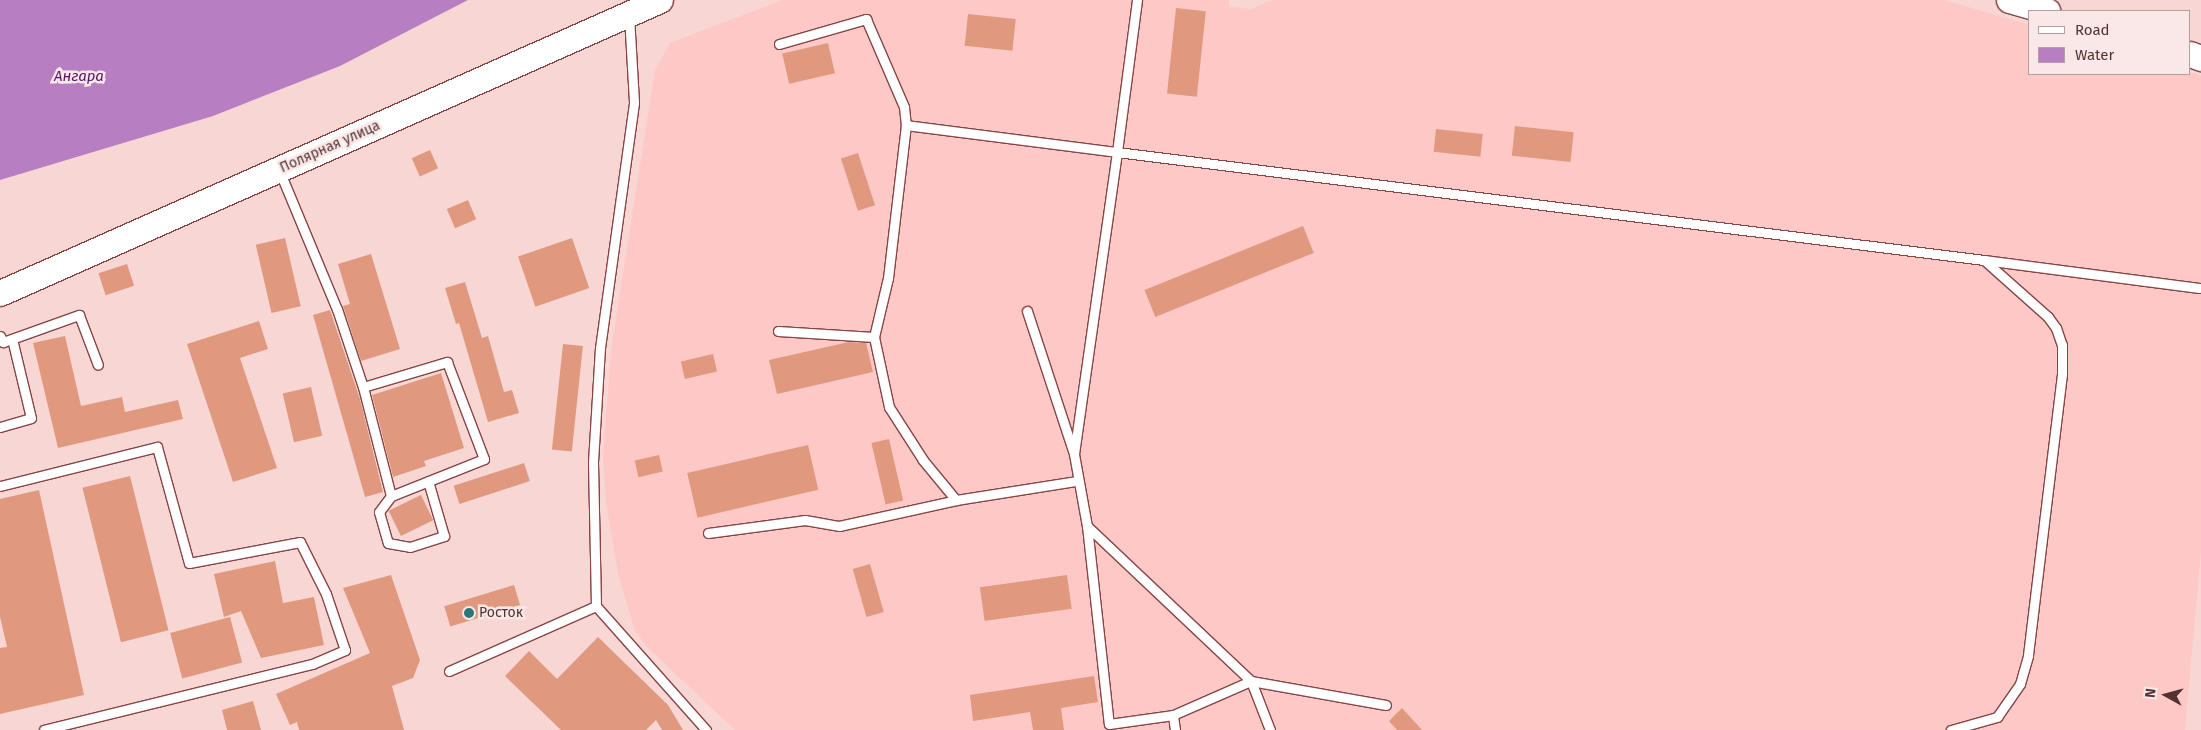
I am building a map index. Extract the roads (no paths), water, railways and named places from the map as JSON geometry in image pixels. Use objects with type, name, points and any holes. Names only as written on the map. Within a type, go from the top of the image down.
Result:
[{"type":"main road","name":"Полярная улица","points":[[0,293],[660,0]]},
{"type":"main road","points":[[2009,0],[2044,10]]},
{"type":"lane","points":[[1137,0],[1074,454],[1076,481],[1087,526],[1109,724],[1173,714],[1250,680],[1386,705]]},
{"type":"lane","points":[[629,13],[634,102],[600,348],[593,462],[596,606],[706,730]]},
{"type":"lane","points":[[779,44],[866,20],[904,108],[906,125],[888,278],[874,337],[889,407],[923,460],[956,500]]},
{"type":"lane","points":[[906,125],[2199,288]]},
{"type":"lane","points":[[278,170],[337,309],[363,387],[392,496]]},
{"type":"lane","points":[[1950,730],[1996,717],[2020,684],[2028,656],[2062,374],[2062,345],[2056,328],[1984,260]]},
{"type":"lane","points":[[1028,311],[1074,454]]},
{"type":"lane","points":[[1,341],[12,339],[79,315],[98,365]]},
{"type":"lane","points":[[778,331],[874,337]]},
{"type":"lane","points":[[0,427],[31,418],[12,339]]},
{"type":"lane","points":[[363,387],[447,362],[484,459],[428,481],[392,496],[379,512],[388,543],[410,547],[444,536],[428,481]]},
{"type":"lane","points":[[0,486],[157,447],[189,563],[300,542],[326,594],[346,650],[312,664],[44,730]]},
{"type":"lane","points":[[708,533],[805,520],[839,526],[956,500],[1076,481]]},
{"type":"lane","points":[[1087,526],[1250,680],[1270,730]]},
{"type":"lane","points":[[450,671],[596,606]]},
{"type":"lane","points":[[1173,714],[1175,730]]},
{"type":"water","name":"Ангара","points":[[0,0],[468,0],[340,66],[213,116],[0,180]]},
{"type":"place","name":"Росток","points":[[469,613]]}]
